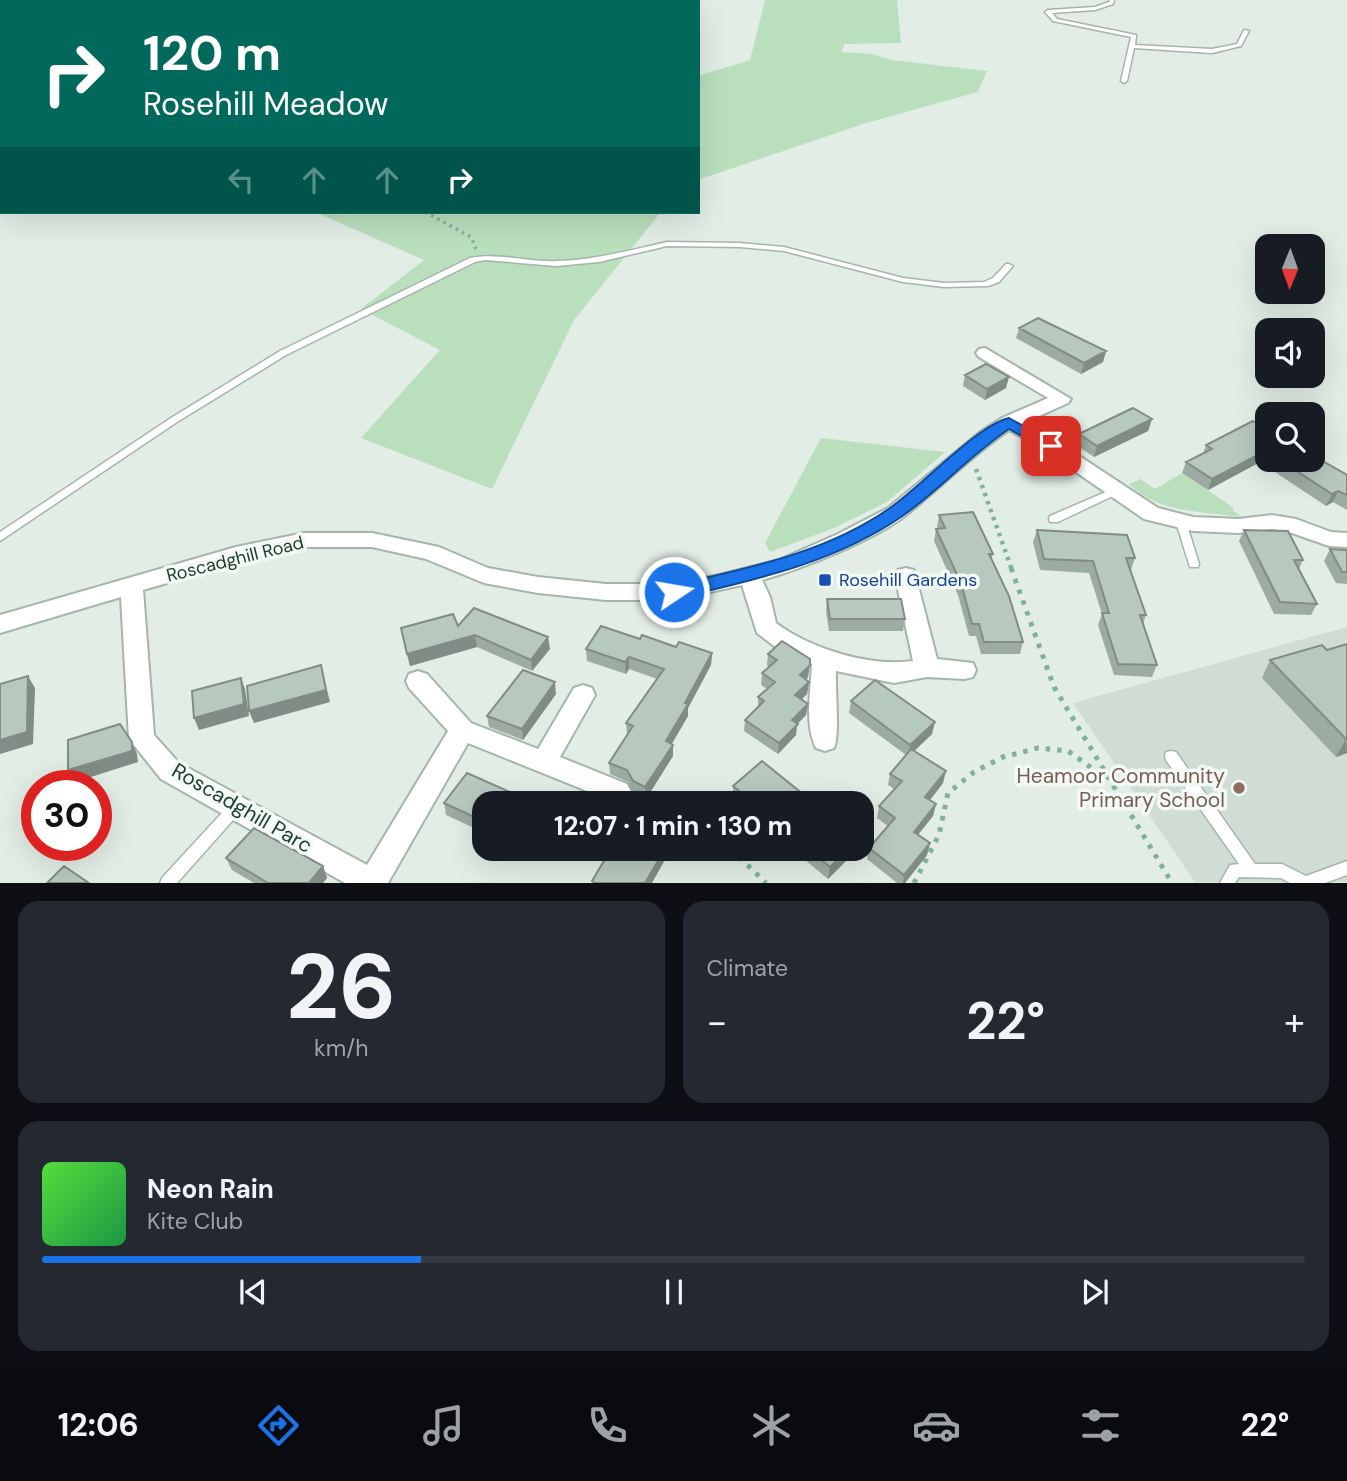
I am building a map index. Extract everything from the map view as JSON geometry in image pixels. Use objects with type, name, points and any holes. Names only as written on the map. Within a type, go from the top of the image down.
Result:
[{"type":"street","name":"Roscadghill Road","points":[[0,624],[236,555],[304,540],[372,540],[431,552],[484,575],[538,585],[606,592],[674,592],[785,566],[846,540],[895,513],[1009,422],[1062,398],[985,353]]},
{"type":"street","points":[[1009,422],[1051,446],[1152,514],[1181,522],[1239,526],[1272,522],[1296,526],[1329,539],[1347,540]]},
{"type":"street","points":[[749,575],[759,597],[765,627],[786,643],[824,659],[894,673],[927,668],[964,670]]},
{"type":"street","points":[[906,576],[927,668]]},
{"type":"street","name":"Roscadghill Parc","points":[[132,586],[142,740],[170,771],[373,882]]},
{"type":"street","points":[[824,659],[822,710],[825,740]]},
{"type":"street","points":[[418,681],[461,730],[616,791]]},
{"type":"street","points":[[544,762],[583,695]]},
{"type":"street","points":[[373,882],[461,730]]},
{"type":"lane","points":[[1112,0],[1111,3],[1095,8],[1048,12],[1055,20],[1132,34],[1134,36],[1124,81]]},
{"type":"lane","points":[[1131,46],[1223,50],[1239,45],[1246,32]]},
{"type":"lane","points":[[0,537],[174,420],[283,353],[473,260],[485,258],[556,264],[599,260],[667,244],[740,245],[783,249],[903,280],[944,285],[985,284],[996,280],[1009,266]]},
{"type":"lane","points":[[1054,519],[1115,491]]},
{"type":"lane","points":[[1181,522],[1194,564]]},
{"type":"lane","points":[[1171,756],[1252,871]]},
{"type":"lane","points":[[167,883],[237,807]]},
{"type":"lane","points":[[1227,883],[1235,870],[1282,871],[1305,883],[1347,868]]},
{"type":"path","points":[[429,214],[471,237],[476,250],[485,258]]},
{"type":"path","points":[[970,452],[1054,687],[1172,883]]},
{"type":"path","points":[[914,883],[939,835],[948,793],[974,772],[1003,757],[1038,748],[1068,751],[1107,779]]},
{"type":"path","points":[[743,861],[766,883]]},
{"type":"shaded area","name":"Heamoor Community Primary School","points":[[1347,627],[1347,882],[1195,882],[1073,703]]},
{"type":"green space","points":[[765,0],[897,0],[901,43],[845,44],[841,52],[987,71],[978,92],[866,123],[700,179],[700,75],[750,60]]},
{"type":"green space","points":[[320,214],[659,214],[574,320],[492,489],[361,438],[440,350],[361,309],[424,260]]},
{"type":"green space","points":[[821,438],[945,452],[887,502],[834,528],[770,552],[765,543]]},
{"type":"green space","points":[[1182,473],[1234,508],[1232,510],[1242,517],[1168,506],[1141,494],[1129,484],[1140,479],[1155,489]]},
{"type":"building","points":[[1038,318],[1106,351],[1084,363],[1019,328]]},
{"type":"building","points":[[986,364],[1009,377],[987,389],[965,375]]},
{"type":"building","points":[[1133,408],[1152,419],[1097,446],[1079,434]]},
{"type":"building","points":[[1255,422],[1255,456],[1212,479],[1186,462],[1212,449],[1206,445]]},
{"type":"building","points":[[1325,462],[1347,475],[1347,495],[1338,491],[1332,494],[1298,472],[1325,472]]},
{"type":"building","points":[[973,512],[993,554],[989,554],[1009,596],[1023,642],[984,642],[979,624],[972,624],[961,583],[936,529],[945,528],[939,515]]},
{"type":"building","points":[[1037,530],[1127,535],[1135,558],[1126,558],[1146,615],[1140,615],[1157,665],[1118,664],[1102,613],[1109,613],[1093,561],[1044,559]]},
{"type":"building","points":[[1244,530],[1288,531],[1303,560],[1294,560],[1317,604],[1280,602]]},
{"type":"building","points":[[1330,549],[1347,550],[1347,572],[1342,572]]},
{"type":"building","points":[[827,599],[901,599],[905,619],[830,619]]},
{"type":"building","points":[[474,608],[548,637],[531,660],[475,635],[407,654],[401,628],[453,614],[458,626]]},
{"type":"building","points":[[601,626],[640,639],[642,635],[676,647],[679,642],[712,653],[685,703],[688,704],[666,741],[673,745],[645,787],[633,781],[627,770],[609,763],[633,726],[626,723],[664,669],[629,657],[625,662],[586,649]]},
{"type":"building","points":[[782,641],[810,659],[810,665],[800,675],[809,682],[795,695],[808,704],[792,720],[798,724],[779,743],[745,720],[764,701],[758,697],[775,682],[762,673],[777,660],[768,654]]},
{"type":"building","points":[[1347,644],[1346,739],[1270,660],[1322,645],[1327,650]]},
{"type":"building","points":[[321,665],[326,690],[249,711],[247,686]]},
{"type":"building","points":[[523,670],[555,682],[522,729],[487,716]]},
{"type":"building","points":[[28,676],[27,732],[0,740],[0,684]]},
{"type":"building","points":[[241,678],[244,704],[194,718],[192,691]]},
{"type":"building","points":[[875,680],[935,722],[910,745],[851,701]]},
{"type":"building","points":[[120,724],[132,742],[132,751],[68,770],[68,740]]},
{"type":"building","points":[[911,749],[946,771],[925,797],[936,804],[914,832],[930,843],[904,875],[874,852],[874,842],[895,818],[879,806],[902,781],[890,774]]},
{"type":"building","points":[[762,761],[799,791],[739,791],[733,786]]},
{"type":"building","points":[[467,773],[508,791],[472,791],[472,816],[444,803]]},
{"type":"building","points":[[254,828],[323,866],[309,883],[268,883],[226,858]]},
{"type":"building","points":[[604,861],[658,861],[645,883],[592,881]]},
{"type":"building","points":[[823,861],[836,861],[830,867]]},
{"type":"building","points":[[64,866],[89,883],[47,883]]},
{"type":"place","name":"Rosehill Gardens","points":[[825,580]]},
{"type":"place","name":"Heamoor Community Primary School","points":[[1239,788]]},
{"type":"route","points":[[674,592],[785,566],[846,540],[895,513],[986,437],[1009,422],[1051,446]]}]
